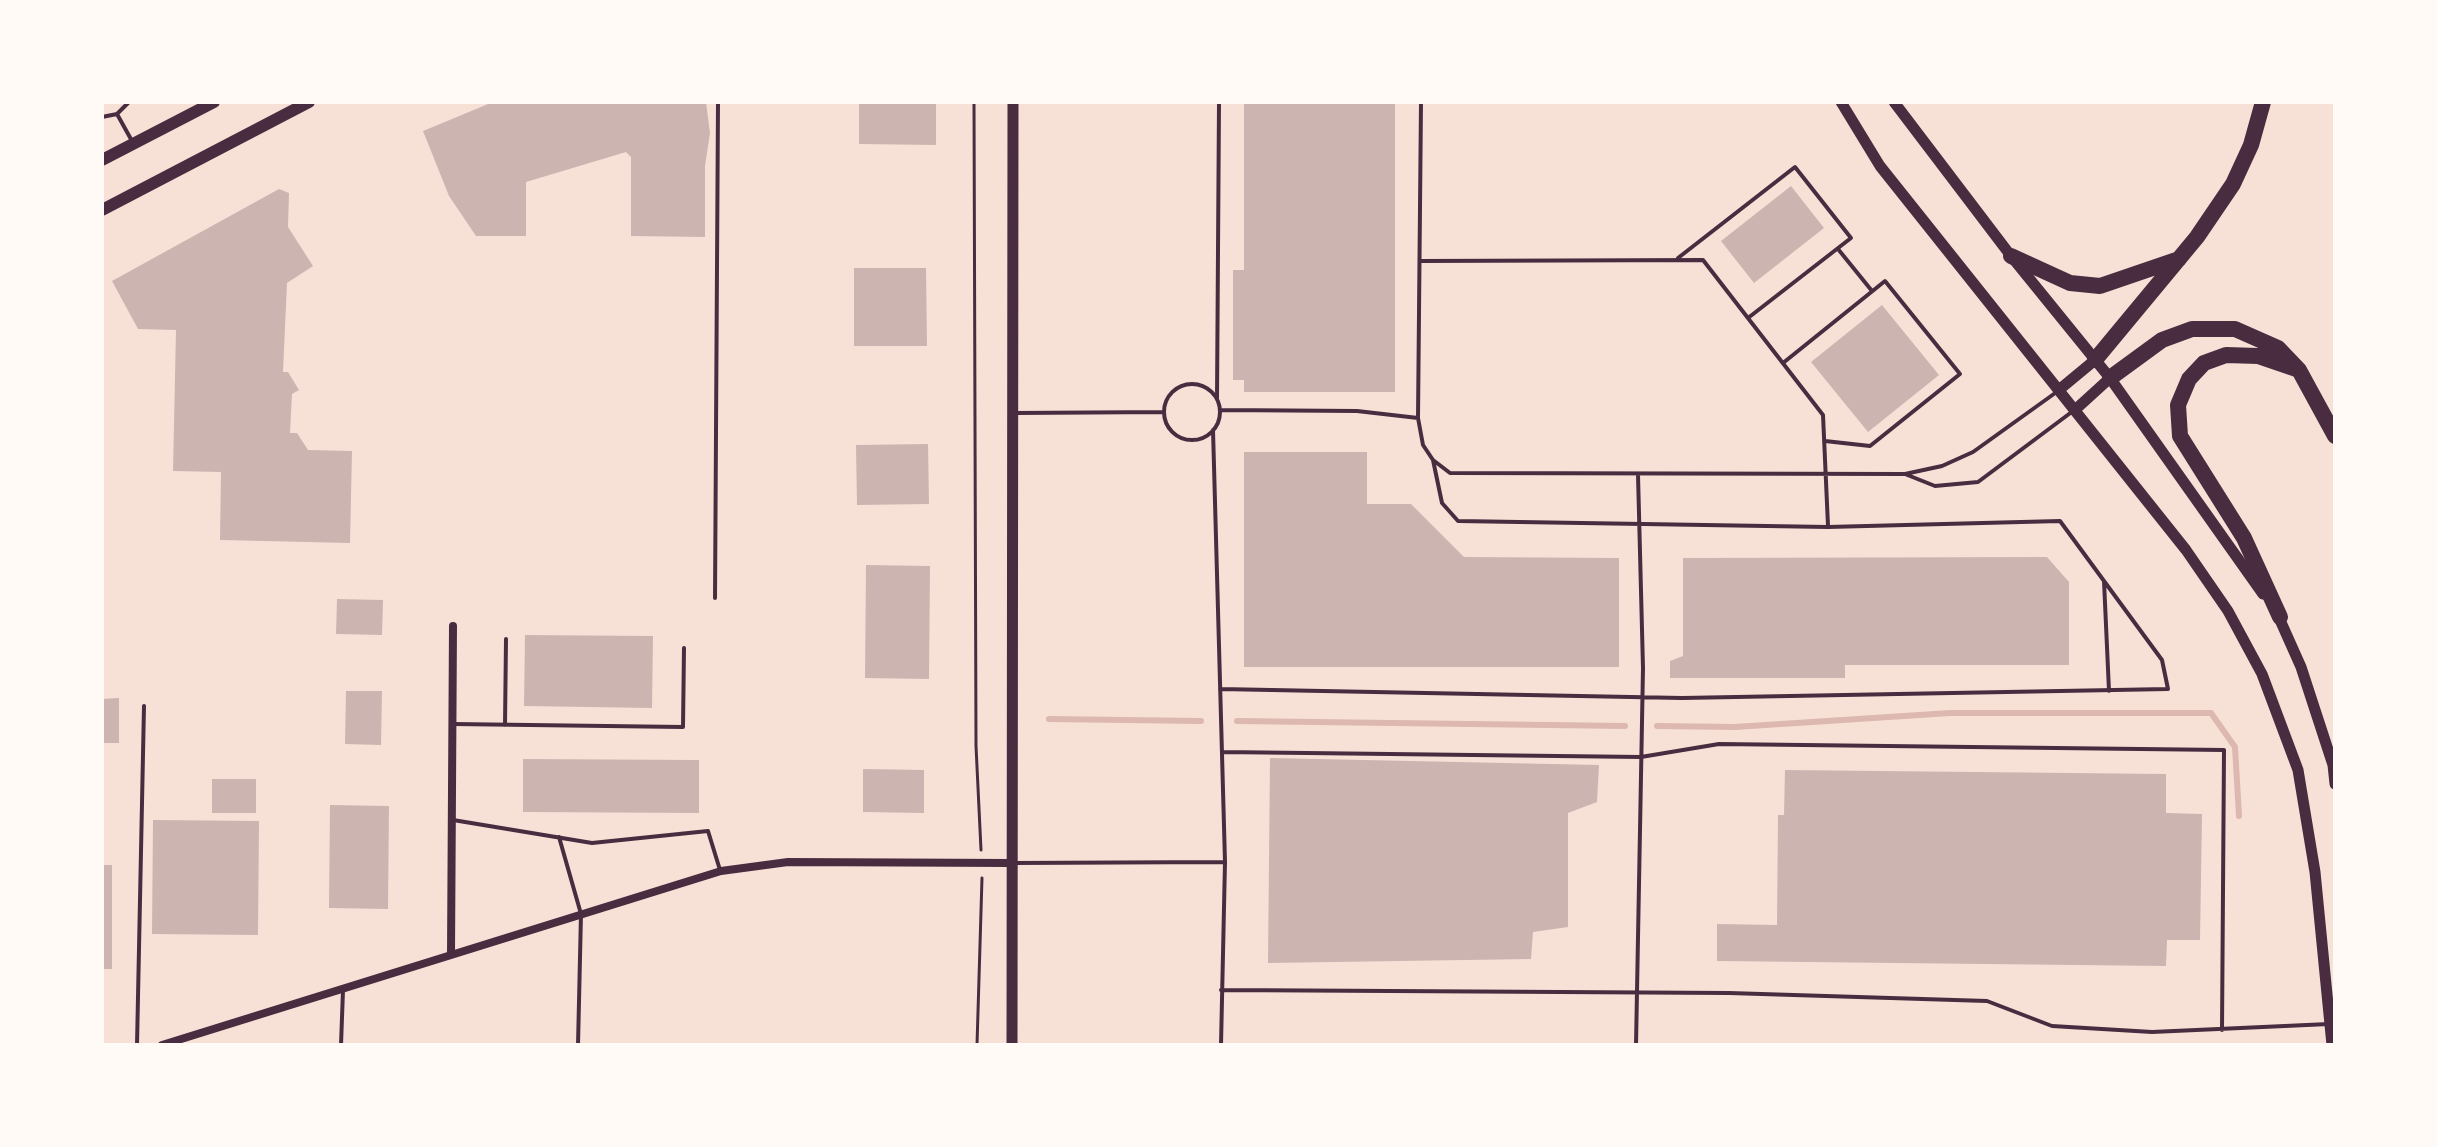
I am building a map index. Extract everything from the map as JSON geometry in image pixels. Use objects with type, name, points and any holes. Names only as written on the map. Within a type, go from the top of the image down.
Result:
[{"type":"highway","points":[[2095,360],[2180,259],[2233,184],[2251,145],[2263,102]]},
{"type":"highway","points":[[2011,256],[2070,283],[2100,286],[2180,259]]},
{"type":"highway","points":[[2110,378],[2162,340],[2192,329],[2235,329],[2257,336],[2278,348],[2299,370],[2335,436]]},
{"type":"highway","points":[[2280,617],[2244,538],[2180,436],[2178,405],[2189,379],[2204,363],[2226,355],[2258,356],[2299,370]]},
{"type":"main road","points":[[102,160],[214,102]]},
{"type":"main road","points":[[102,210],[309,102]]},
{"type":"street","points":[[1012,1045],[1013,102]]},
{"type":"street","points":[[1841,102],[1880,166],[2186,550],[2228,611],[2262,674],[2298,770],[2315,872],[2332,1045]]},
{"type":"street","points":[[1894,102],[2011,256],[2110,378],[2280,617],[2301,667],[2333,765],[2335,784]]},
{"type":"street","points":[[2060,389],[2095,360]]},
{"type":"street","points":[[2076,409],[2110,378]]},
{"type":"street","points":[[451,953],[453,626]]},
{"type":"street","points":[[162,1045],[721,871],[788,862],[1010,863]]},
{"type":"lane","points":[[102,117],[117,114],[129,102]]},
{"type":"lane","points":[[715,598],[718,102]]},
{"type":"lane","points":[[1219,102],[1217,398],[1221,410],[1213,430],[1225,862],[1221,1045]]},
{"type":"lane","points":[[1421,102],[1418,418],[1423,445],[1433,460],[1450,473],[1905,474],[1942,466],[1973,452],[2060,389]]},
{"type":"lane","points":[[117,114],[134,143]]},
{"type":"lane","points":[[1676,259],[1795,167],[1851,238],[1748,318]]},
{"type":"lane","points":[[1837,249],[1872,291]]},
{"type":"lane","points":[[1421,261],[1703,260],[1823,415],[1828,527]]},
{"type":"lane","points":[[1783,363],[1885,281],[1960,374],[1870,446],[1825,441]]},
{"type":"lane","points":[[1213,430],[1197,440],[1187,439],[1168,427],[1164,412],[1171,393],[1188,384],[1206,388],[1217,398]]},
{"type":"lane","points":[[1905,474],[1935,486],[1978,482],[2076,409]]},
{"type":"lane","points":[[1221,410],[1357,411],[1418,418]]},
{"type":"lane","points":[[1013,413],[1164,412]]},
{"type":"lane","points":[[1220,689],[1642,698],[2168,689],[2162,660],[2060,521],[1828,527],[1458,521],[1442,503],[1433,460]]},
{"type":"lane","points":[[1636,1045],[1642,698],[1638,475]]},
{"type":"lane","points":[[2104,581],[2109,691]]},
{"type":"lane","points":[[505,725],[506,639]]},
{"type":"lane","points":[[453,724],[683,727],[684,648]]},
{"type":"lane","points":[[137,1045],[144,706]]},
{"type":"lane","points":[[1222,752],[1641,757],[1719,744],[2224,750],[2222,1030]]},
{"type":"lane","points":[[453,820],[592,843],[708,831],[721,871]]},
{"type":"lane","points":[[559,837],[581,914],[578,1045]]},
{"type":"lane","points":[[1010,863],[1225,862]]},
{"type":"lane","points":[[341,1045],[343,988]]},
{"type":"lane","points":[[1221,990],[1635,992],[1987,1001],[2052,1026],[2152,1032],[2330,1024]]},
{"type":"path","points":[[974,102],[976,746],[982,863],[977,1045]]},
{"type":"building","points":[[493,102],[706,102],[710,133],[705,166],[705,237],[631,236],[631,157],[626,152],[526,182],[526,236],[476,236],[449,196],[423,131]]},
{"type":"building","points":[[859,102],[936,102],[936,145],[859,144]]},
{"type":"building","points":[[1244,102],[1395,102],[1395,392],[1244,392],[1244,380],[1233,380],[1233,270],[1244,270]]},
{"type":"building","points":[[1791,186],[1824,228],[1754,283],[1721,241]]},
{"type":"building","points":[[279,189],[289,193],[288,227],[313,266],[287,283],[283,372],[288,372],[299,390],[292,394],[290,433],[297,433],[308,450],[352,451],[350,543],[220,540],[221,472],[173,471],[176,330],[138,329],[112,281]]},
{"type":"building","points":[[854,268],[926,268],[927,346],[854,346]]},
{"type":"building","points":[[1882,305],[1939,375],[1868,432],[1811,362]]},
{"type":"building","points":[[928,444],[929,504],[857,505],[856,445]]},
{"type":"building","points":[[1244,452],[1367,452],[1367,504],[1411,504],[1464,557],[1619,558],[1619,667],[1244,667]]},
{"type":"building","points":[[2047,557],[2069,582],[2069,665],[1845,665],[1845,678],[1670,678],[1670,661],[1683,656],[1683,558]]},
{"type":"building","points":[[866,565],[930,566],[929,679],[865,678]]},
{"type":"building","points":[[337,599],[383,600],[382,635],[336,634]]},
{"type":"building","points":[[525,635],[653,636],[652,708],[524,706]]},
{"type":"building","points":[[346,691],[382,691],[381,745],[345,744]]},
{"type":"building","points":[[119,698],[119,743],[102,743],[102,699]]},
{"type":"building","points":[[1270,758],[1599,765],[1597,802],[1568,813],[1568,927],[1533,932],[1531,959],[1268,963]]},
{"type":"building","points":[[523,759],[699,760],[699,813],[523,812]]},
{"type":"building","points":[[863,769],[924,770],[924,813],[863,812]]},
{"type":"building","points":[[1785,770],[2166,774],[2166,813],[2202,814],[2200,940],[2167,940],[2166,966],[1717,961],[1717,924],[1777,925],[1778,815],[1784,815]]},
{"type":"building","points":[[212,779],[256,779],[256,813],[212,813]]},
{"type":"building","points":[[330,805],[389,806],[388,909],[329,908]]},
{"type":"building","points":[[153,820],[259,821],[258,935],[152,934]]},
{"type":"building","points":[[102,865],[112,865],[112,969],[102,969]]},
{"type":"waterway","points":[[1657,726],[1735,727],[1950,713],[2211,713],[2235,747],[2239,816]]},
{"type":"waterway","points":[[1049,719],[1201,721]]},
{"type":"waterway","points":[[1237,721],[1625,726]]}]
